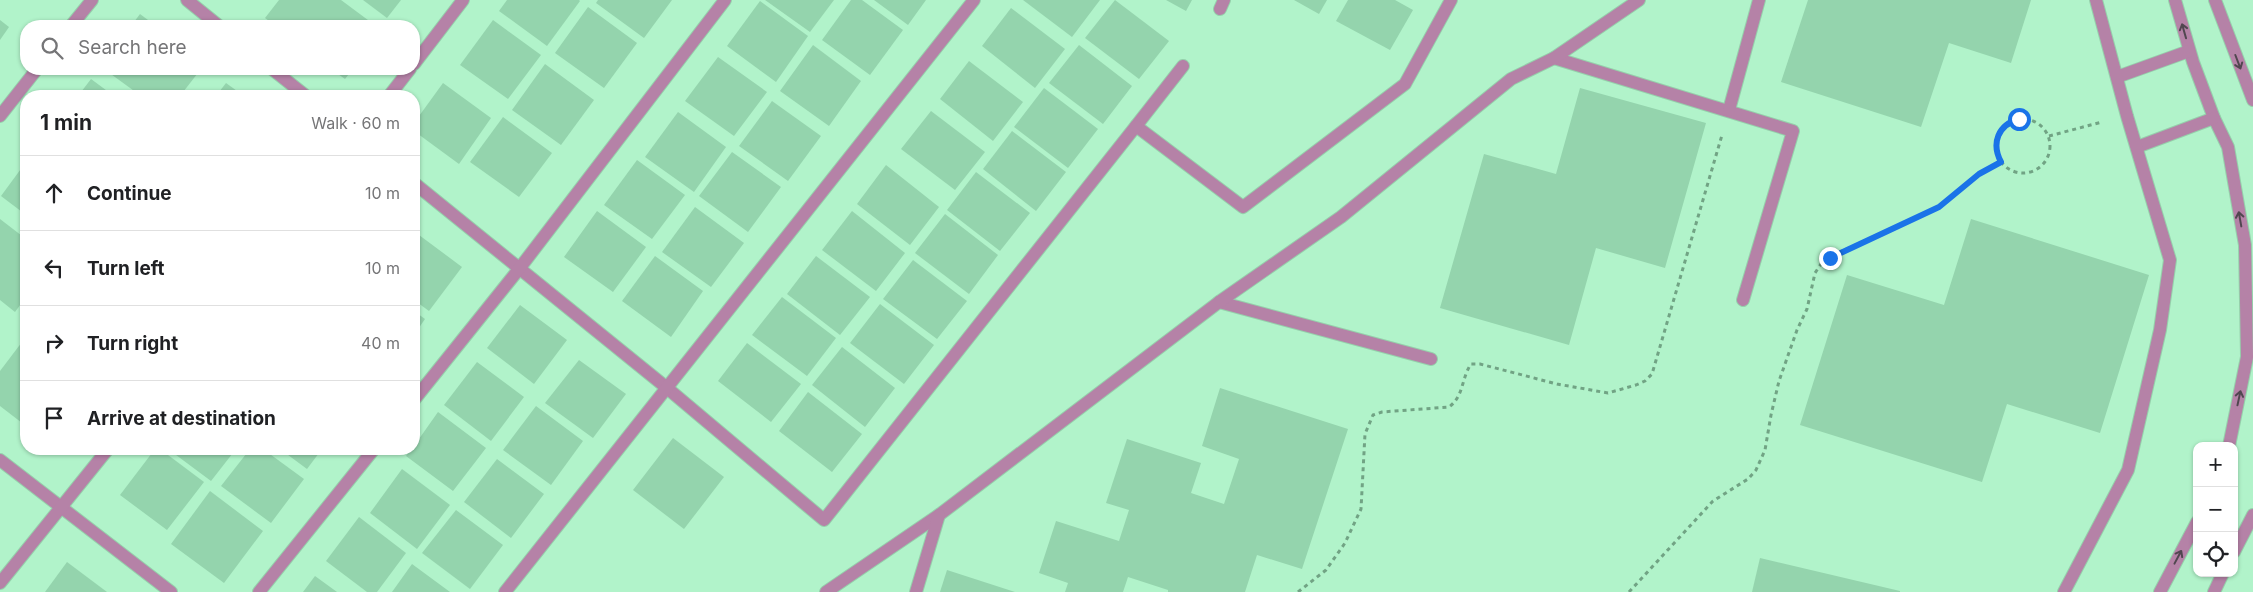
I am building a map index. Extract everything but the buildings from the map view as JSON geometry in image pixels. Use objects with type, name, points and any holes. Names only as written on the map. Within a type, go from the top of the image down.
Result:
[{"type":"street","points":[[76,20],[92,0]]},
{"type":"street","points":[[187,0],[212,20]]},
{"type":"street","points":[[420,56],[463,0]]},
{"type":"street","points":[[420,393],[520,269],[725,0]]},
{"type":"street","points":[[505,592],[974,0]]},
{"type":"street","points":[[1136,126],[1243,207],[1406,84],[1451,0]]},
{"type":"street","points":[[826,592],[939,515],[1219,302],[1341,217],[1511,78],[1554,58],[1639,0]]},
{"type":"street","points":[[1729,110],[1759,0]]},
{"type":"street","points":[[2064,592],[2128,470],[2160,330],[2170,260],[2127,116],[2096,0]]},
{"type":"street","points":[[2175,0],[2189,51],[2214,118],[2228,147],[2245,245],[2250,305],[2247,357],[2229,442]]},
{"type":"street","points":[[2215,0],[2253,100]]},
{"type":"street","points":[[2117,77],[2189,51]]},
{"type":"street","points":[[1554,58],[1793,131],[1743,300]]},
{"type":"street","points":[[420,189],[666,388],[824,520],[1183,66]]},
{"type":"street","points":[[20,90],[32,75]]},
{"type":"street","points":[[280,75],[298,90]]},
{"type":"street","points":[[394,90],[405,75]]},
{"type":"street","points":[[0,116],[20,91]]},
{"type":"street","points":[[2137,147],[2214,118]]},
{"type":"street","points":[[1219,302],[1431,359]]},
{"type":"street","points":[[0,583],[103,455]]},
{"type":"street","points":[[259,592],[369,455]]},
{"type":"street","points":[[0,460],[171,592]]},
{"type":"street","points":[[916,592],[939,515]]},
{"type":"street","points":[[2238,544],[2253,515]]},
{"type":"street","points":[[2160,592],[2193,530]]},
{"type":"street","points":[[2214,592],[2221,577]]},
{"type":"path","points":[[1298,592],[1326,570],[1345,542],[1361,509],[1365,434],[1372,416],[1382,412],[1449,407],[1461,393],[1466,371],[1471,364],[1480,364],[1557,384],[1608,393],[1636,385],[1645,381],[1652,374],[1729,110]]},
{"type":"path","points":[[2049,136],[2127,116]]},
{"type":"path","points":[[2029,119],[2037,122],[2049,136],[2050,145],[2046,161],[2032,172],[2015,172],[2001,162],[1996,154],[1995,144],[1998,135],[2010,121],[2029,119]]},
{"type":"path","points":[[1629,592],[1713,501],[1748,479],[1756,470],[1765,450],[1770,414],[1779,381],[1797,330],[1807,309],[1815,273],[1821,264],[1838,253],[1939,207],[1979,174],[2001,162]]},
{"type":"route","points":[[1830,258],[1939,207],[1979,174],[2001,162],[1996,154],[1995,144],[1998,135],[2010,121],[2019,119]]}]
